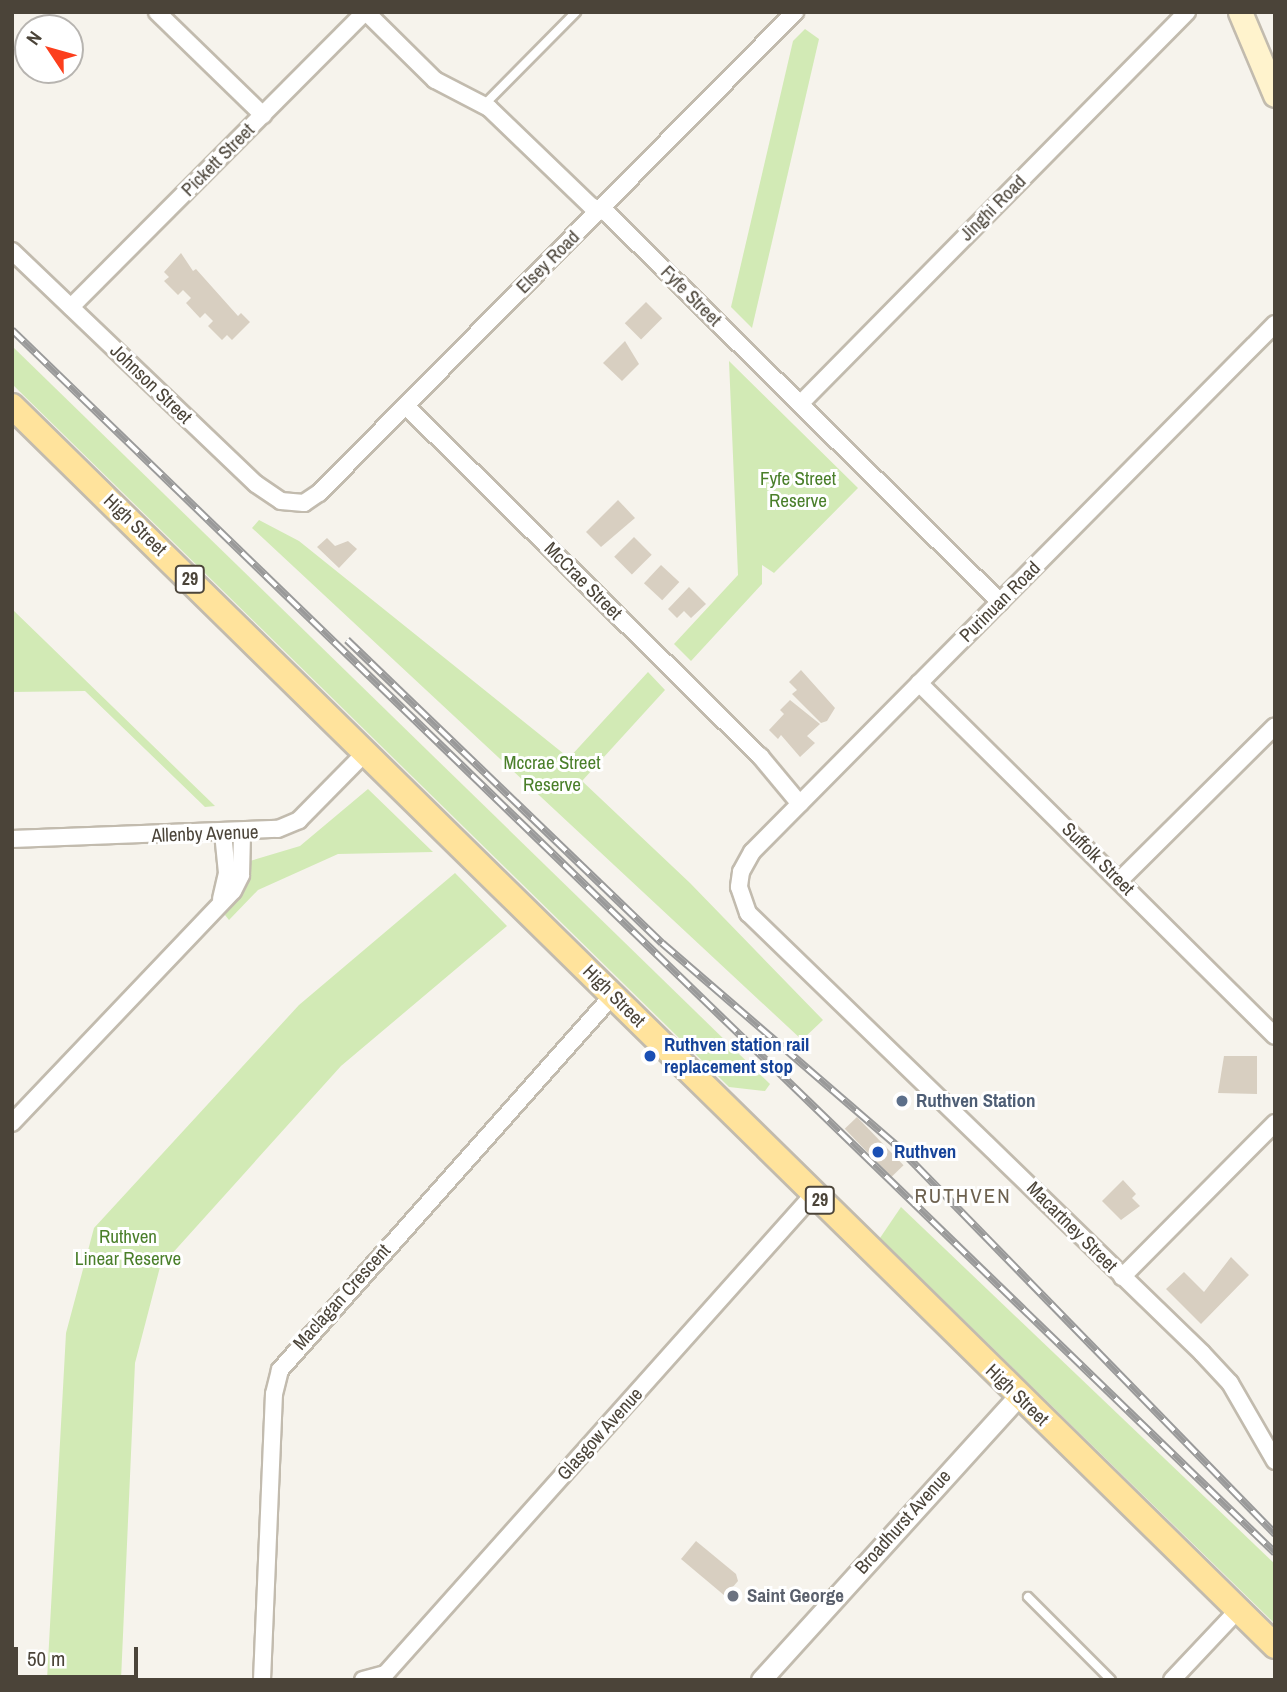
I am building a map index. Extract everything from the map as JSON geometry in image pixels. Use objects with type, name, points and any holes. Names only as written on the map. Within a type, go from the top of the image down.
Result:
[{"type":"main road","points":[[1240,12],[1275,94]]},
{"type":"main road","name":"High Street","points":[[12,406],[367,751],[1018,1397],[1275,1646]]},
{"type":"street","points":[[157,12],[263,114]]},
{"type":"street","name":"Pickett Street","points":[[71,307],[365,12]]},
{"type":"street","name":"Fyfe Street","points":[[365,12],[435,80],[484,105],[600,210],[1000,602]]},
{"type":"street","name":"Elsey Road","points":[[298,505],[319,493],[795,12]]},
{"type":"street","name":"Jinghi Road","points":[[800,404],[1187,12]]},
{"type":"street","name":"Johnson Street","points":[[12,251],[256,484],[281,501],[298,505]]},
{"type":"street","name":"Purinuan Road","points":[[739,887],[747,858],[1275,324]]},
{"type":"street","name":"McCrae Street","points":[[406,406],[804,800]]},
{"type":"street","name":"Suffolk Street","points":[[919,683],[1275,1036]]},
{"type":"street","points":[[1120,880],[1275,726]]},
{"type":"street","name":"Allenby Avenue","points":[[12,839],[242,833],[278,829],[299,820],[367,751]]},
{"type":"street","points":[[216,907],[227,873],[223,833]]},
{"type":"street","points":[[12,1123],[216,907],[241,875],[242,833]]},
{"type":"street","name":"Macartney Street","points":[[739,887],[748,913],[1230,1383],[1275,1461]]},
{"type":"street","name":"Maclagan Crescent","points":[[262,1680],[274,1394],[280,1370],[613,995]]},
{"type":"street","points":[[1122,1277],[1275,1123]]},
{"type":"street","name":"Glasgow Avenue","points":[[363,1680],[382,1677],[814,1194]]},
{"type":"street","name":"Broadhurst Avenue","points":[[761,1680],[1018,1397]]},
{"type":"street","points":[[1172,1680],[1237,1611]]},
{"type":"lane","points":[[484,105],[576,12]]},
{"type":"lane","points":[[1028,1597],[1111,1680]]},
{"type":"green space","points":[[805,29],[819,39],[752,328],[731,307],[793,41]]},
{"type":"green space","points":[[12,346],[770,1084],[765,1091],[729,1087],[12,384]]},
{"type":"green space","name":"Fyfe Street Reserve","points":[[729,361],[858,488],[774,573],[762,565],[762,584],[691,661],[674,644],[738,575]]},
{"type":"green space","name":"Mccrae Street Reserve","points":[[259,520],[299,541],[569,758],[648,672],[665,690],[582,781],[690,883],[823,1020],[802,1040],[252,528]]},
{"type":"green space","points":[[12,609],[215,806],[205,807],[85,691],[12,692]]},
{"type":"green space","points":[[368,789],[433,852],[338,854],[258,890],[229,920],[225,915],[250,861],[300,846]]},
{"type":"green space","name":"Ruthven Linear Reserve","points":[[455,873],[507,926],[341,1066],[160,1267],[135,1363],[121,1680],[47,1680],[66,1333],[94,1228],[299,1005]]},
{"type":"green space","points":[[901,1207],[1275,1564],[1275,1624],[880,1238]]},
{"type":"building","points":[[181,253],[193,271],[196,269],[238,316],[241,313],[250,322],[232,340],[227,335],[222,340],[208,326],[213,321],[205,313],[200,318],[186,303],[191,298],[183,290],[178,295],[164,281],[169,277],[164,272]]},
{"type":"building","points":[[646,302],[662,318],[641,339],[625,323]]},
{"type":"building","points":[[625,341],[639,364],[622,381],[603,363]]},
{"type":"building","points":[[618,500],[635,518],[601,547],[586,532]]},
{"type":"building","points":[[634,537],[652,555],[632,574],[614,557]]},
{"type":"building","points":[[327,538],[335,546],[348,541],[357,549],[339,568],[317,547]]},
{"type":"building","points":[[661,565],[679,582],[662,600],[644,583]]},
{"type":"building","points":[[689,587],[706,604],[691,618],[684,611],[677,618],[668,609]]},
{"type":"building","points":[[801,670],[835,708],[827,721],[821,723],[792,694],[797,690],[789,682]]},
{"type":"building","points":[[790,700],[820,724],[807,736],[815,743],[800,757],[781,735],[778,739],[769,730],[784,714],[780,710]]},
{"type":"building","points":[[1224,1056],[1257,1056],[1257,1094],[1218,1093]]},
{"type":"building","points":[[857,1117],[904,1165],[891,1177],[845,1129]]},
{"type":"building","points":[[1123,1180],[1136,1194],[1132,1198],[1140,1206],[1121,1220],[1102,1201]]},
{"type":"building","points":[[1231,1257],[1249,1275],[1201,1324],[1166,1289],[1184,1272],[1204,1292]]},
{"type":"building","points":[[696,1541],[736,1574],[738,1581],[725,1596],[681,1559]]},
{"type":"railway","points":[[12,330],[1275,1553]]},
{"type":"railway","points":[[347,640],[662,943],[895,1144],[1275,1534]]},
{"type":"place","name":"Ruthven station rail replacement stop","points":[[650,1056]]},
{"type":"place","name":"Ruthven Station","points":[[902,1101]]},
{"type":"place","name":"Ruthven","points":[[878,1152]]},
{"type":"place","name":"Saint George","points":[[733,1596]]},
{"type":"district","name":"RUTHVEN","points":[[963,1196]]}]
